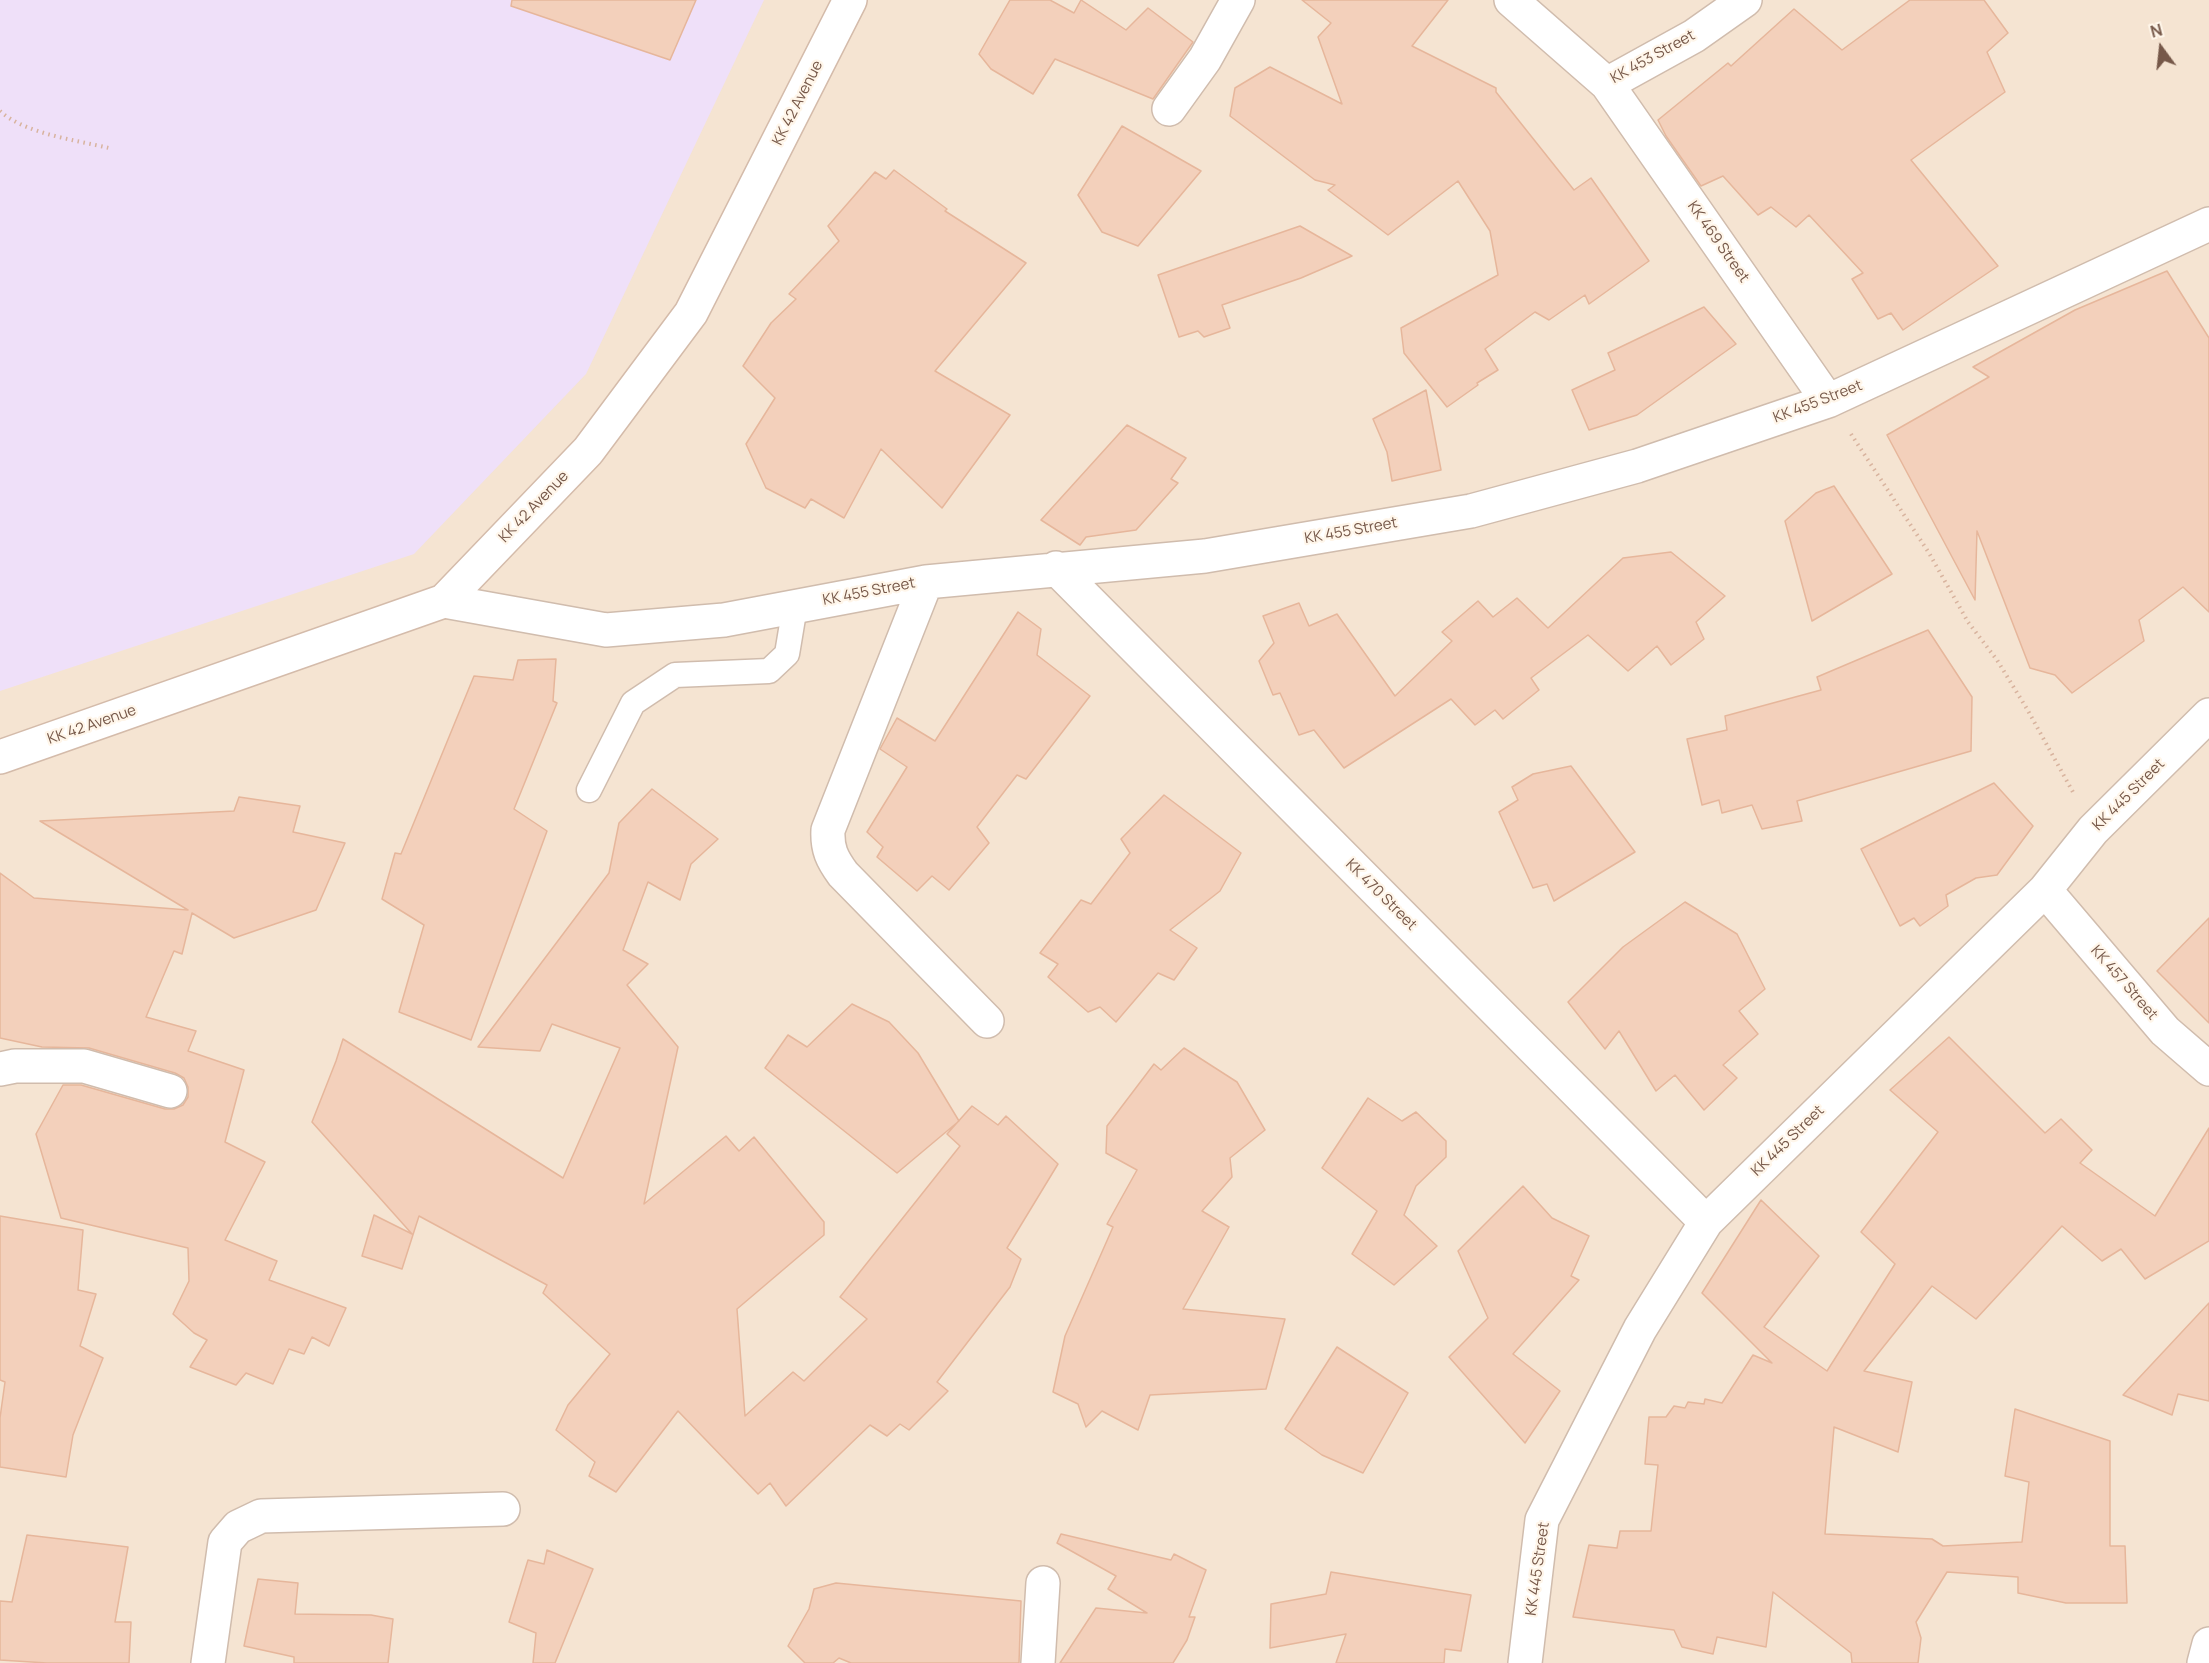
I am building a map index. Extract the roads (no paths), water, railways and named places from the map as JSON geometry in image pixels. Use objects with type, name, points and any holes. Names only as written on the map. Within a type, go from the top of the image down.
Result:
[{"type":"street","name":"KK 42 Avenue","points":[[0,757],[444,602],[588,451],[691,314],[850,0]]},
{"type":"street","points":[[1169,109],[1205,59],[1238,0]]},
{"type":"street","name":"KK 453 Street","points":[[1511,0],[1608,84],[1694,36],[1744,0]]},
{"type":"street","name":"KK 469 Street","points":[[1608,84],[1828,401]]},
{"type":"street","name":"KK 455 Street","points":[[444,602],[606,630],[724,620],[926,582],[1056,568],[1205,556],[1471,511],[1637,466],[1828,401],[2209,224]]},
{"type":"street","name":"KK 470 Street","points":[[1056,568],[1706,1222]]},
{"type":"street","points":[[926,582],[828,830],[827,842],[831,858],[843,874],[987,1021]]},
{"type":"street","name":"KK 445 Street","points":[[1525,1663],[1542,1520],[1640,1329],[1706,1222],[2044,890],[2093,830],[2209,715]]},
{"type":"street","name":"KK 457 Street","points":[[2044,890],[2165,1031],[2209,1069]]},
{"type":"street","points":[[0,1069],[15,1066],[84,1066],[170,1091]]},
{"type":"street","points":[[208,1663],[225,1542],[238,1527],[261,1516],[503,1509]]},
{"type":"street","points":[[1038,1663],[1044,1583]]},
{"type":"street","points":[[2204,1663],[2209,1644]]},
{"type":"lane","points":[[589,790],[633,703],[675,675],[769,671],[787,654],[795,606]]}]
